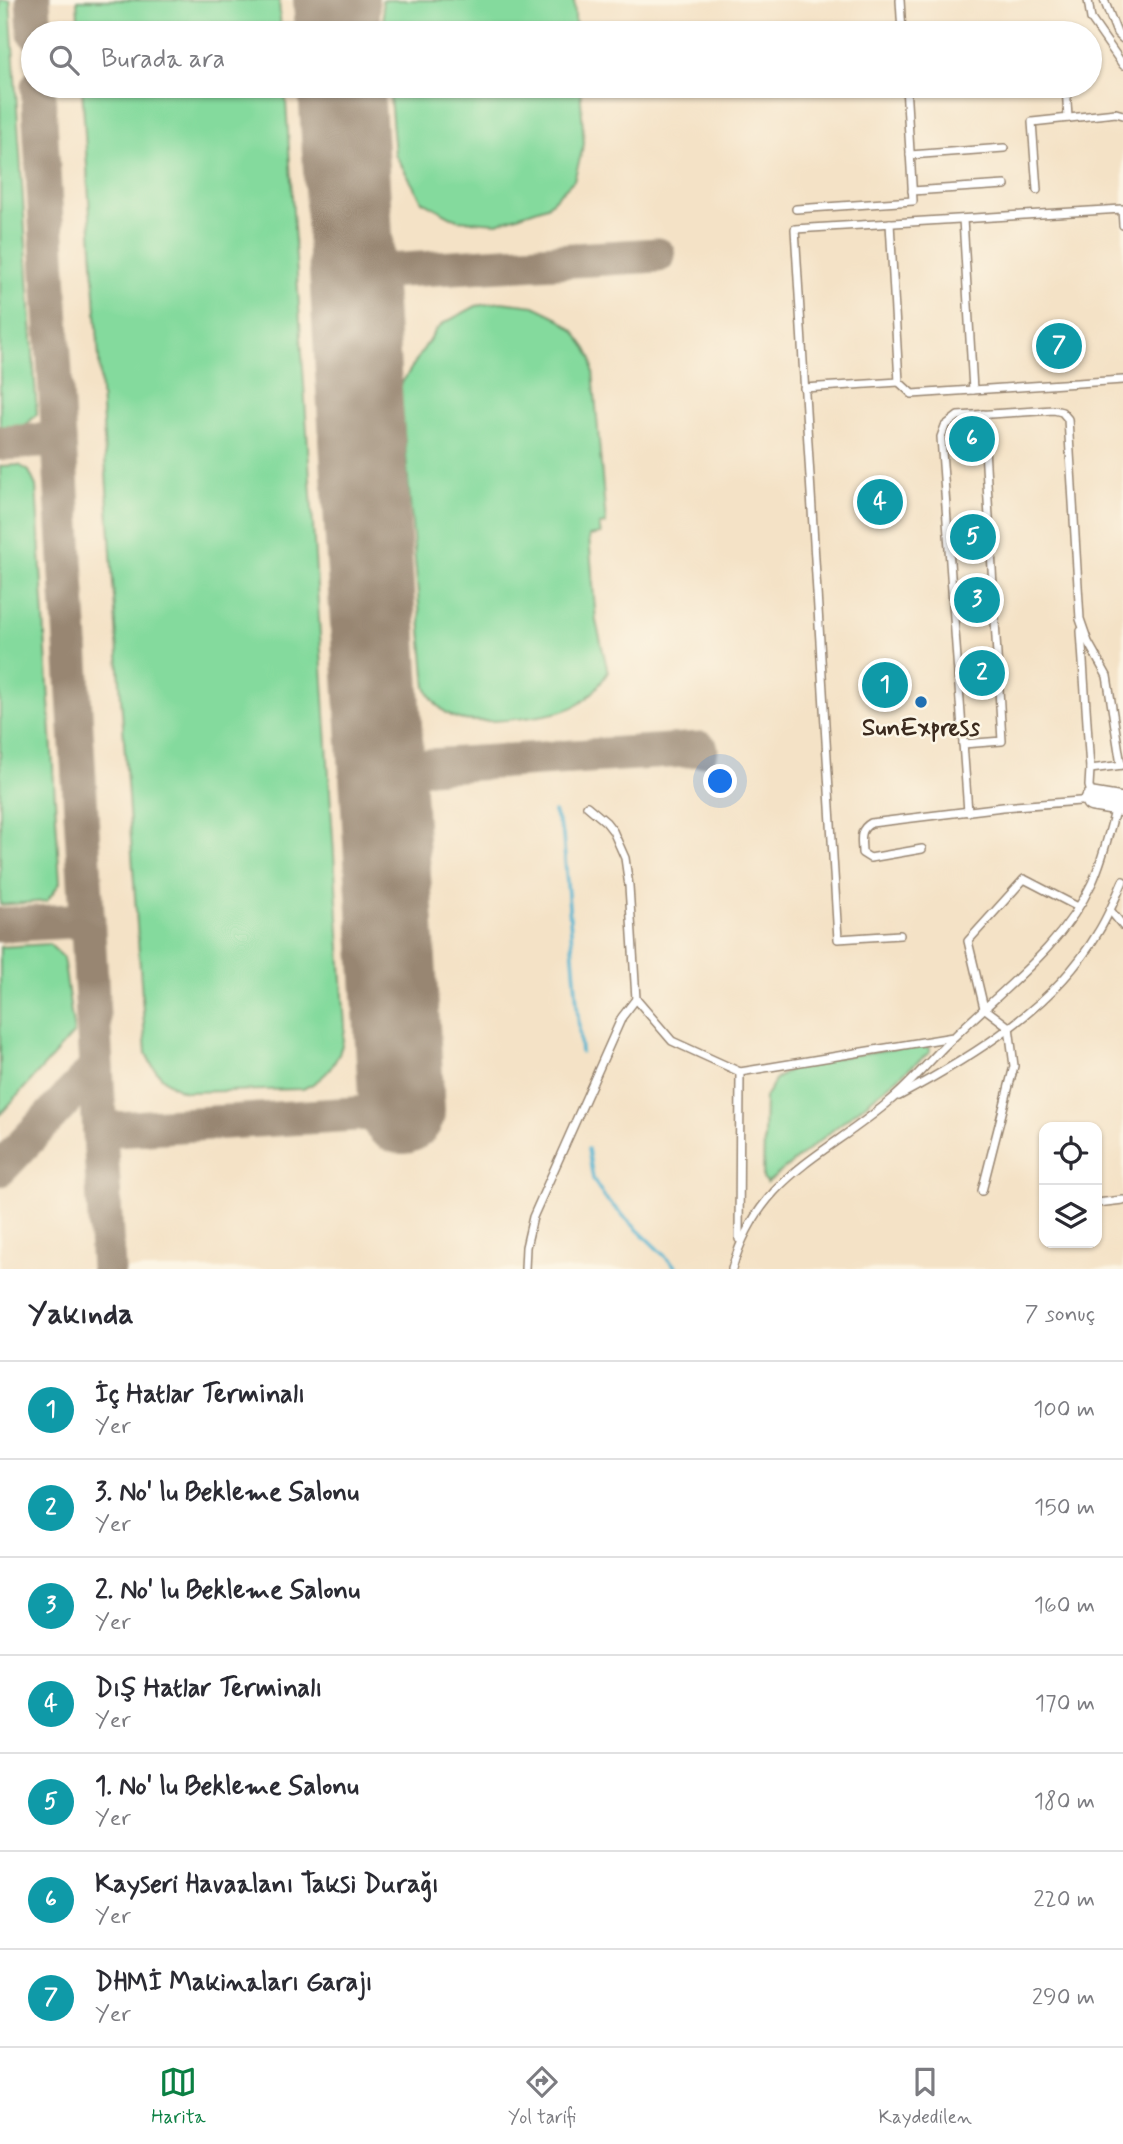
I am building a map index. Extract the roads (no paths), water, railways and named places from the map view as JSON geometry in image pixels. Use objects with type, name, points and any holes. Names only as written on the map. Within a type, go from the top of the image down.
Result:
[{"type":"main road","points":[[1093,800],[1121,786]]},
{"type":"lane","points":[[900,0],[901,21]]},
{"type":"lane","points":[[1088,0],[1092,21]]},
{"type":"lane","points":[[1104,0],[1116,33],[1123,39]]},
{"type":"lane","points":[[1102,35],[1123,65]]},
{"type":"lane","points":[[796,209],[913,201],[907,98]]},
{"type":"lane","points":[[1067,98],[1068,118]]},
{"type":"lane","points":[[1037,190],[1032,122],[1116,113],[1123,115]]},
{"type":"lane","points":[[910,155],[1004,148]]},
{"type":"lane","points":[[912,191],[1005,185]]},
{"type":"lane","points":[[900,935],[838,939],[794,229],[1122,209],[1123,225]]},
{"type":"lane","points":[[963,219],[973,390]]},
{"type":"lane","points":[[890,223],[899,382],[912,394],[1123,380]]},
{"type":"lane","points":[[804,388],[899,382]]},
{"type":"lane","points":[[922,849],[870,858],[862,853],[861,834],[871,823],[968,812],[1003,807],[1093,800],[1089,786],[1071,428],[1062,412],[1054,410],[953,418],[945,426],[941,437],[968,812]]},
{"type":"lane","points":[[963,744],[1002,741],[983,414]]},
{"type":"lane","points":[[732,1269],[739,1245],[756,1212],[780,1184],[892,1099],[1047,950],[1079,907],[1100,864],[1121,786],[1107,676],[1088,642],[1080,619]]},
{"type":"lane","points":[[1090,769],[1121,786]]},
{"type":"lane","points":[[587,806],[606,821],[625,858],[631,903],[636,999],[672,1041],[740,1072],[954,1037]]},
{"type":"lane","points":[[982,1191],[1014,1066],[1009,1027],[985,1008],[968,941],[1024,879],[1079,907]]},
{"type":"lane","points":[[892,1099],[943,1071],[1009,1027],[1047,994],[1076,963],[1097,934],[1123,881]]},
{"type":"lane","points":[[1110,911],[1123,926]]},
{"type":"lane","points":[[524,1269],[533,1217],[622,1017],[636,999]]},
{"type":"lane","points":[[739,1245],[740,1072]]},
{"type":"lane","points":[[1102,1202],[1123,1200]]},
{"type":"waterway","points":[[554,812],[563,835],[581,1052]]},
{"type":"waterway","points":[[588,1149],[593,1179],[605,1198],[678,1269]]},
{"type":"place","name":"DHMİ Makinaları Garajı","points":[[1059,346]]},
{"type":"place","name":"Kayseri Havaalanı Taksi Durağı","points":[[972,439]]},
{"type":"place","name":"Dış Hatlar Terminalı","points":[[880,502]]},
{"type":"place","name":"1. No' lu Bekleme Salonu","points":[[973,537]]},
{"type":"place","name":"2. No' lu Bekleme Salonu","points":[[977,600]]},
{"type":"place","name":"3. No' lu Bekleme Salonu","points":[[982,673]]},
{"type":"place","name":"İç Hatlar Terminalı","points":[[885,685]]},
{"type":"place","name":"SunExpress","points":[[921,702]]}]
